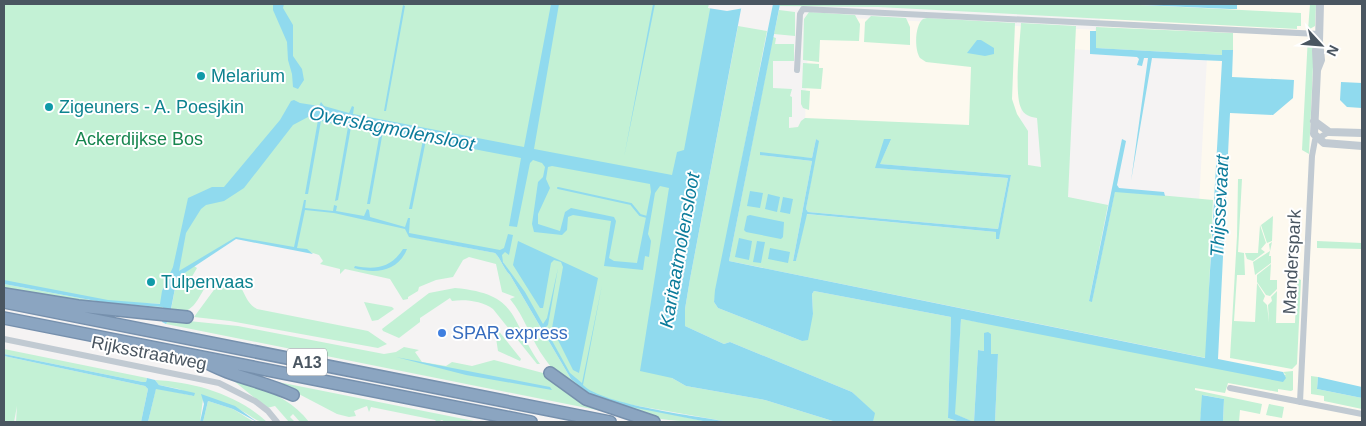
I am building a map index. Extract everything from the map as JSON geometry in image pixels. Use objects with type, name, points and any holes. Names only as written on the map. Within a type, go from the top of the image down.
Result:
[{"type":"highway","points":[[4,294],[160,316],[187,318]]},
{"type":"highway","name":"A13","points":[[4,302],[610,422]]},
{"type":"highway","name":"A13","points":[[4,318],[531,422]]},
{"type":"highway","name":"A13","points":[[194,356],[219,370],[272,386],[293,395]]},
{"type":"highway","points":[[550,373],[572,391],[593,403],[654,422]]},
{"type":"street","points":[[1320,4],[1319,37],[1316,50],[1317,70],[1314,129],[1317,138],[1328,144],[1362,146]]},
{"type":"street","points":[[797,70],[800,14],[803,9],[1319,37]]},
{"type":"street","points":[[1314,121],[1318,126],[1329,132],[1362,133]]},
{"type":"street","points":[[1317,138],[1329,132]]},
{"type":"street","name":"Manderspark","points":[[1300,402],[1312,156],[1317,138]]},
{"type":"street","name":"Rijksstraatweg","points":[[4,339],[219,383],[256,401],[277,422]]},
{"type":"street","points":[[1230,388],[1362,414]]},
{"type":"shaded area","points":[[1101,4],[1362,4],[1362,422],[1187,422],[1207,58],[1026,46],[1019,130],[805,122],[809,16],[1099,30]]},
{"type":"green space","name":"Ackerdijkse Bos","points":[[4,4],[716,4],[672,378],[686,386],[765,400],[836,422],[729,422],[627,404],[594,394],[574,379],[565,367],[497,253],[412,235],[412,237],[495,253],[571,379],[600,399],[708,422],[663,419],[640,415],[596,401],[577,390],[559,376],[540,352],[520,313],[510,299],[515,297],[502,292],[496,264],[469,257],[463,260],[453,277],[436,280],[419,287],[418,291],[408,297],[408,299],[403,300],[390,279],[345,269],[340,274],[340,269],[320,264],[323,261],[319,255],[236,238],[172,276],[164,304],[109,302],[4,282]]},
{"type":"green space","points":[[780,4],[1120,4],[1301,13],[1301,26],[1297,26],[1297,29],[878,7],[780,6]]},
{"type":"green space","points":[[1310,4],[1316,4],[1315,26],[1308,30]]},
{"type":"green space","points":[[779,10],[795,12],[795,36],[774,34]]},
{"type":"green space","points":[[809,12],[855,15],[860,24],[859,41],[820,40],[819,62],[803,60],[804,19]]},
{"type":"green space","points":[[871,16],[906,18],[910,27],[910,45],[864,42],[865,22]]},
{"type":"green space","points":[[923,19],[1015,23],[1012,99],[1017,114],[1028,131],[1028,165],[1041,167],[1037,118],[1024,112],[1019,101],[1018,80],[1021,23],[1076,26],[1068,197],[1108,205],[1089,301],[1092,301],[1115,191],[1213,200],[1206,358],[729,261],[773,37],[776,38],[775,44],[794,44],[794,61],[773,61],[773,88],[792,89],[790,96],[792,97],[792,117],[789,117],[789,128],[798,127],[805,118],[969,125],[971,67],[926,62],[920,58],[916,37],[918,26]],"holes":[[[816,139],[818,141],[806,209],[808,212],[998,229],[1008,178],[876,168],[891,140],[879,164],[1011,175],[999,237],[996,239],[996,232],[806,214],[796,261],[793,261],[812,161],[760,155],[812,158]]]},
{"type":"green space","points":[[738,26],[767,31],[714,302],[718,308],[802,341],[813,314],[812,294],[814,291],[951,317],[948,418],[960,422],[873,422],[874,413],[852,392],[730,342],[724,344],[685,326],[685,309],[690,279]]},
{"type":"green space","points":[[1096,27],[1233,33],[1233,50],[1228,50],[1222,55],[1095,48]]},
{"type":"green space","points":[[1308,36],[1314,45],[1309,154],[1302,150]]},
{"type":"green space","points":[[803,63],[819,64],[819,68],[823,68],[821,89],[802,88]]},
{"type":"green space","points":[[801,90],[810,91],[809,110],[803,108],[801,104]]},
{"type":"green space","points":[[1238,179],[1242,179],[1238,252],[1244,253],[1245,275],[1237,275],[1234,321],[1255,322],[1257,283],[1265,296],[1263,301],[1267,305],[1269,322],[1268,305],[1272,301],[1271,297],[1277,291],[1276,323],[1295,323],[1297,278],[1301,280],[1297,364],[1292,369],[1230,358],[1237,236]]},
{"type":"green space","points":[[1273,216],[1272,241],[1267,243],[1261,225]]},
{"type":"green space","points":[[1260,225],[1266,243],[1261,249],[1265,252],[1253,261],[1247,259],[1245,253],[1258,253]]},
{"type":"green space","points":[[1317,241],[1362,243],[1362,249],[1317,248]]},
{"type":"green space","points":[[1272,242],[1269,256],[1271,256],[1271,263],[1255,275],[1253,262],[1270,251],[1269,244]]},
{"type":"green space","points":[[1271,264],[1270,280],[1277,280],[1277,289],[1270,296],[1266,295],[1257,282],[1257,275]]},
{"type":"green space","points":[[194,266],[197,268],[190,280],[195,288],[201,284],[200,288],[202,289],[205,281],[207,284],[193,306],[184,312],[170,315],[177,278]]},
{"type":"green space","points":[[234,279],[249,303],[257,309],[368,331],[387,344],[378,348],[230,321],[194,317],[219,283]]},
{"type":"green space","points":[[4,284],[107,303],[162,307],[165,311],[164,314],[4,290]]},
{"type":"green space","points":[[455,288],[476,291],[491,296],[502,303],[517,322],[540,364],[537,364],[493,309],[473,301],[452,301],[450,298],[420,318],[420,322],[399,338],[383,331],[382,329],[429,293]]},
{"type":"green space","points":[[364,302],[394,309],[378,320],[372,321]]},
{"type":"green space","points":[[169,319],[238,326],[384,354],[396,352],[404,347],[419,350],[415,352],[422,362],[446,366],[452,362],[472,366],[494,360],[543,373],[602,411],[166,324]]},
{"type":"green space","points":[[961,319],[1286,375],[1283,372],[1293,371],[1293,390],[1278,389],[1278,392],[1228,383],[1225,393],[1195,388],[1195,390],[1262,404],[1260,414],[1240,410],[1239,422],[1223,422],[1224,399],[1203,395],[1200,422],[995,422],[998,354],[991,354],[991,334],[984,334],[984,351],[978,350],[974,422],[954,414]]},
{"type":"green space","points":[[494,325],[521,359],[520,361],[498,351]]},
{"type":"green space","points":[[4,349],[147,378],[146,382],[143,382],[4,354]]},
{"type":"green space","points":[[4,356],[145,386],[148,389],[141,422],[16,422],[17,406],[14,422],[4,422]]},
{"type":"green space","points":[[1311,376],[1318,377],[1317,389],[1362,398],[1362,409],[1324,401],[1324,396],[1311,394]]},
{"type":"green space","points":[[229,377],[283,399],[309,422],[300,422],[293,414],[290,417],[295,422],[289,422],[275,406],[267,408]]},
{"type":"green space","points":[[258,378],[479,422],[445,422],[442,420],[437,422],[435,420],[371,407],[369,412],[367,406],[354,411],[356,416],[349,417],[337,414],[295,392]]},
{"type":"green space","points":[[155,380],[200,387],[229,397],[243,404],[267,422],[256,420],[223,402],[203,399],[200,422],[148,422],[156,388],[194,396],[179,389],[159,385]]},
{"type":"green space","points":[[208,401],[233,409],[254,422],[203,422]]},
{"type":"green space","points":[[1269,404],[1284,407],[1282,418],[1266,415]]},
{"type":"water","points":[[273,4],[284,4],[283,8],[293,25],[293,56],[302,69],[304,80],[298,89],[293,87],[287,42],[273,10]]},
{"type":"water","points":[[551,4],[559,4],[534,149],[672,175],[677,152],[684,150],[711,4],[742,4],[690,279],[685,309],[685,326],[724,344],[730,342],[852,392],[875,413],[873,422],[836,422],[765,400],[686,386],[672,378],[640,371],[669,188],[660,186],[655,193],[648,234],[651,241],[649,257],[645,256],[643,270],[604,266],[611,221],[573,215],[568,217],[567,230],[562,235],[534,232],[532,224],[538,182],[543,177],[545,167],[542,163],[533,160],[530,163],[517,227],[509,226],[521,158],[426,140],[412,209],[409,209],[423,140],[383,131],[370,204],[367,204],[380,132],[351,127],[338,200],[335,201],[348,127],[321,121],[308,194],[305,194],[318,120],[308,117],[293,125],[244,188],[224,201],[206,205],[201,209],[186,233],[179,271],[236,237],[294,247],[304,200],[306,200],[305,208],[333,211],[334,205],[337,206],[336,211],[364,216],[367,209],[369,210],[370,217],[405,227],[408,218],[410,218],[409,233],[500,250],[504,248],[508,234],[513,235],[509,255],[505,252],[502,255],[503,262],[525,292],[543,324],[547,318],[558,268],[548,325],[545,328],[570,373],[582,383],[602,285],[583,385],[594,392],[630,404],[729,422],[708,422],[626,406],[600,399],[590,394],[571,379],[495,253],[409,237],[405,229],[334,213],[305,210],[297,248],[307,249],[313,254],[236,239],[177,278],[169,319],[166,324],[162,322],[165,309],[162,307],[107,303],[4,284],[4,280],[108,300],[160,304],[162,291],[173,267],[188,198],[212,187],[224,187],[280,120],[291,101],[294,100],[300,103],[319,106],[321,102],[324,106],[349,113],[352,106],[354,107],[353,114],[524,147]],"holes":[[[552,166],[650,184],[651,192],[637,263],[614,261],[609,258],[616,221],[614,217],[571,208],[565,212],[560,231],[538,224],[538,214],[550,188],[546,179],[548,167]]]},
{"type":"water","points":[[653,4],[655,4],[624,157]]},
{"type":"water","name":"Thijssevaart","points":[[773,4],[780,4],[729,261],[1205,358],[1222,61],[1152,58],[1131,181],[1148,58],[1144,58],[1142,66],[1137,65],[1139,59],[1137,57],[1090,54],[1090,31],[1096,31],[1096,48],[1222,55],[1222,50],[1233,50],[1232,77],[1294,80],[1293,98],[1273,115],[1230,113],[1218,359],[1283,372],[1286,378],[1283,382],[961,319],[955,414],[974,422],[960,422],[948,418],[951,317],[814,291],[812,294],[813,314],[808,340],[802,341],[718,308],[714,302],[715,290]]},
{"type":"water","points":[[1120,4],[1237,4],[1237,9],[1230,9]]},
{"type":"water","points":[[403,5],[405,6],[386,111],[384,111]]},
{"type":"water","points":[[977,40],[981,40],[994,48],[994,54],[985,56],[967,53]]},
{"type":"water","points":[[1341,82],[1362,83],[1362,108],[1347,107],[1340,100]]},
{"type":"water","points":[[816,139],[819,141],[806,209],[808,212],[998,229],[1008,178],[875,168],[884,139],[891,139],[880,164],[1011,175],[999,239],[996,239],[996,232],[807,214],[796,261],[793,261],[812,161],[760,155],[760,152],[812,158]]},
{"type":"water","points":[[1122,139],[1126,141],[1117,185],[1119,188],[1164,192],[1165,196],[1115,192],[1092,302],[1089,301]]},
{"type":"water","points":[[750,191],[763,193],[760,208],[747,206]]},
{"type":"water","points":[[768,194],[780,197],[777,212],[765,209]]},
{"type":"water","points":[[783,197],[793,199],[790,214],[780,212]]},
{"type":"water","points":[[747,216],[784,222],[783,237],[781,239],[746,232],[744,230]]},
{"type":"water","points":[[739,238],[752,241],[749,260],[735,257]]},
{"type":"water","points":[[518,241],[598,278],[579,373],[573,370],[552,328],[563,267],[561,262],[554,260],[551,263],[543,308],[540,308],[513,265]]},
{"type":"water","points":[[757,241],[765,242],[761,263],[753,262]]},
{"type":"water","points":[[770,248],[790,252],[788,263],[768,259]]},
{"type":"water","points":[[403,249],[407,249],[403,257],[392,267],[378,271],[354,268],[355,266],[369,268],[388,264]]},
{"type":"water","points":[[988,332],[991,334],[991,354],[998,354],[995,422],[974,422],[978,350],[984,351],[984,333]]},
{"type":"water","points":[[4,354],[143,382],[146,382],[147,378],[155,380],[159,385],[195,393],[194,396],[156,389],[148,422],[141,422],[148,389],[145,386],[4,356]]},
{"type":"water","points":[[396,357],[550,387],[552,390],[466,375]]},
{"type":"water","points":[[1318,377],[1362,387],[1362,398],[1317,389]]},
{"type":"water","points":[[201,394],[235,406],[257,422],[233,409],[208,401],[203,422],[200,422],[204,404]]},
{"type":"water","points":[[1202,395],[1224,399],[1223,422],[1200,422]]},
{"type":"pier","points":[[709,4],[742,4],[744,8],[727,11],[708,8]]},
{"type":"waterway","points":[[558,188],[631,204],[640,215],[647,217]]},
{"type":"place","name":"Melarium","points":[[201,76]]},
{"type":"place","name":"Zigeuners - A. Poesjkin","points":[[49,107]]},
{"type":"place","name":"Tulpenvaas","points":[[151,282]]},
{"type":"place","name":"SPAR express","points":[[442,333]]},
{"type":"water label","name":"Overslagmolensloot","points":[[392,128]]},
{"type":"water label","name":"Karitaatmolensloot","points":[[679,250]]}]
